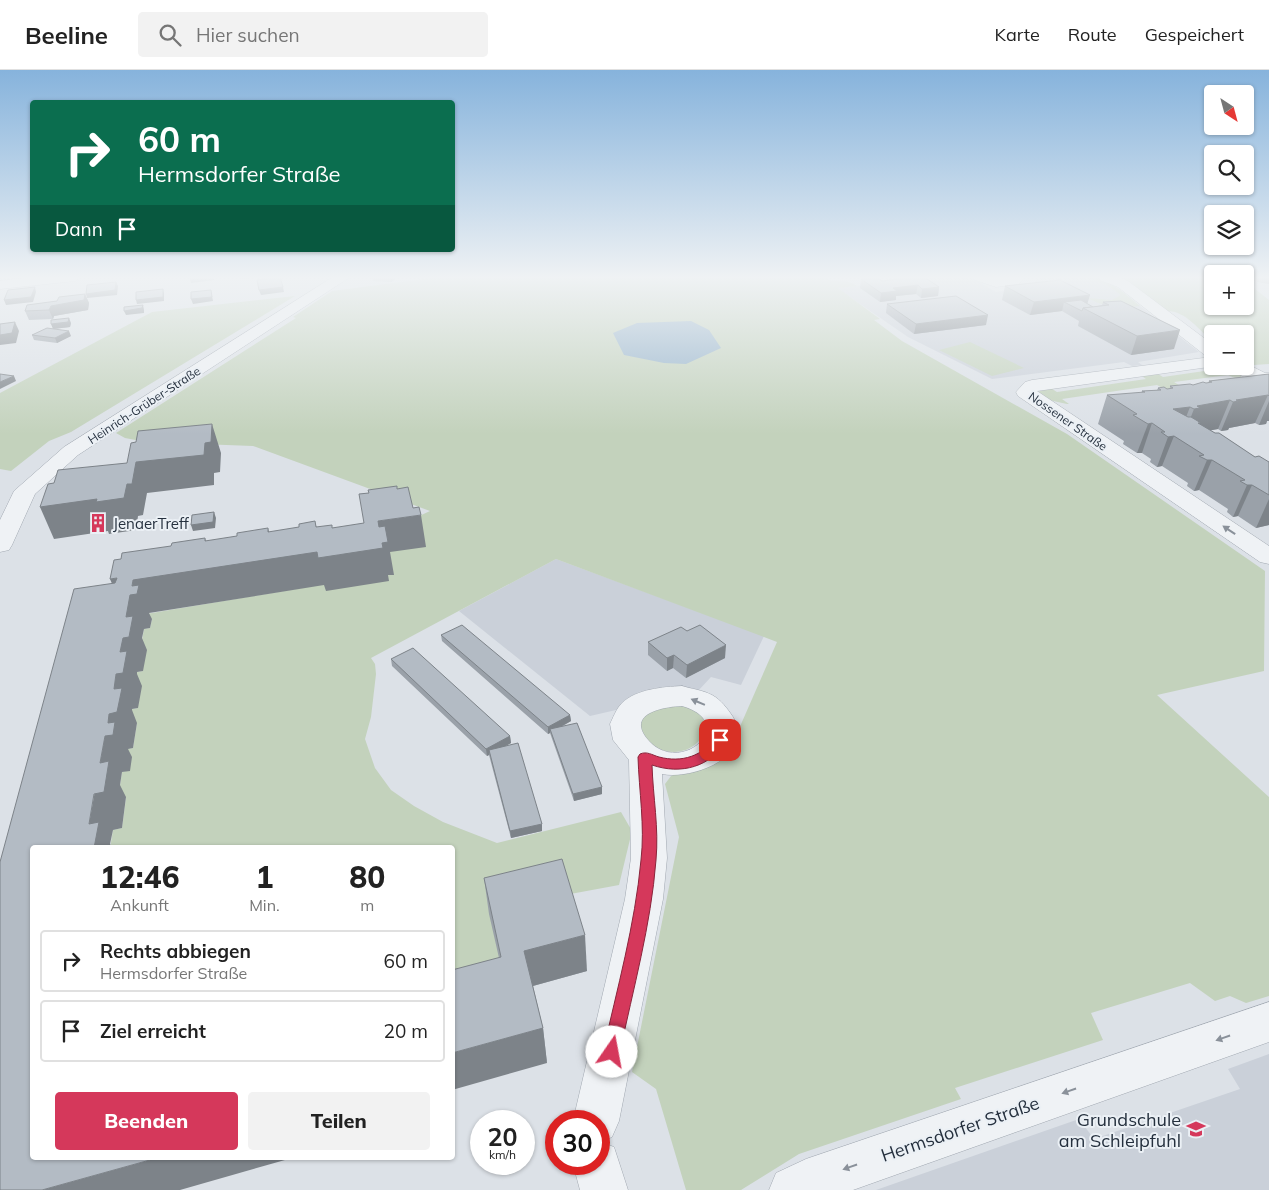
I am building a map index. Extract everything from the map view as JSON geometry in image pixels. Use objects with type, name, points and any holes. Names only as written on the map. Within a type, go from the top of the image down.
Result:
[{"type":"street","name":"Heinrich-Grüber-Straße","points":[[0,545],[26,491],[71,451],[261,329]]},
{"type":"street","points":[[1182,329],[1204,346]]},
{"type":"street","name":"Nossener Straße","points":[[1204,363],[1032,386],[1025,392],[1269,557]]},
{"type":"street","points":[[1254,375],[1263,379],[1269,378]]},
{"type":"street","points":[[598,1110],[644,899],[649,858],[645,757]]},
{"type":"street","name":"Hermsdorfer Straße","points":[[793,1190],[806,1183],[1269,1022]]},
{"type":"street","points":[[600,1175],[604,1190]]},
{"type":"shaded area","points":[[897,329],[1170,329],[1199,352],[1138,362],[1142,365],[1132,366],[1124,362],[992,379],[908,337]]},
{"type":"shaded area","points":[[556,559],[764,636],[741,685],[711,677],[698,691],[671,686],[654,688],[639,692],[625,700],[616,710],[590,716],[459,611]]},
{"type":"shaded area","name":"Grundschule am Schleipfuhl","points":[[1269,1054],[1269,1190],[876,1190],[1079,1119],[1094,1139],[1240,1089],[1228,1069]]},
{"type":"green space","points":[[120,329],[240,329],[71,432],[49,441],[11,471],[0,469],[0,393]]},
{"type":"green space","points":[[278,329],[886,329],[902,341],[1067,434],[1265,571],[1264,671],[1157,695],[1269,797],[1269,996],[1246,1003],[1230,996],[1215,1001],[1190,983],[1091,1013],[1103,1040],[955,1088],[961,1099],[799,1154],[741,1190],[686,1190],[656,1089],[632,1072],[679,837],[665,784],[671,776],[731,747],[777,642],[556,559],[371,658],[375,664],[376,674],[371,717],[365,739],[375,768],[391,790],[414,806],[443,822],[497,843],[621,812],[632,831],[619,885],[565,895],[506,993],[455,1006],[455,845],[110,845],[113,830],[122,828],[126,798],[118,799],[122,772],[130,770],[126,749],[133,748],[137,723],[129,724],[132,709],[138,708],[135,687],[137,672],[143,671],[140,651],[144,629],[150,628],[152,619],[146,614],[325,584],[385,559],[413,519],[430,511],[253,446],[146,442],[125,438],[116,433]]},
{"type":"green space","points":[[1254,329],[1269,329],[1269,364],[1254,365]]},
{"type":"green space","points":[[970,342],[1024,368],[992,376],[939,350]]},
{"type":"green space","points":[[1204,371],[1204,375],[1228,375],[1174,382],[1182,387],[1166,390],[1157,385],[1062,399],[1069,404],[1044,399],[1038,392],[1049,387],[1057,392],[1146,379],[1139,374],[1155,372],[1163,377]]},
{"type":"green space","points":[[1228,375],[1242,375],[1237,379]]},
{"type":"green space","points":[[661,706],[680,706],[695,710],[703,718],[705,727],[702,736],[695,745],[685,750],[671,752],[656,748],[641,735],[641,723],[644,716]]},
{"type":"water","points":[[622,329],[708,329],[721,348],[686,364],[664,363],[624,355],[613,333]]},
{"type":"building","points":[[0,329],[13,329],[12,333],[0,335]]},
{"type":"building","points":[[44,329],[69,331],[55,338],[32,335]]},
{"type":"building","points":[[1124,329],[1180,330],[1137,336]]},
{"type":"building","points":[[0,374],[14,376],[0,382]]},
{"type":"building","points":[[1269,374],[1269,396],[1233,402],[1230,400],[1197,406],[1200,408],[1194,409],[1190,407],[1173,409],[1191,417],[1215,433],[1219,433],[1255,457],[1259,456],[1269,462],[1269,495],[1252,485],[1247,485],[1240,481],[1245,480],[1212,460],[1199,456],[1204,455],[1174,436],[1168,437],[1161,432],[1165,432],[1152,423],[1148,424],[1133,415],[1137,414],[1107,395],[1161,390],[1158,388],[1164,387],[1167,389],[1173,388],[1170,386],[1193,385],[1212,382],[1209,381]]},
{"type":"building","points":[[212,424],[211,442],[205,443],[204,455],[136,462],[132,484],[127,484],[124,498],[96,502],[97,499],[40,507],[48,484],[54,483],[58,470],[127,463],[131,443],[136,442],[138,431]]},
{"type":"building","points":[[397,486],[397,489],[408,487],[413,508],[419,507],[421,515],[378,521],[379,527],[385,526],[388,542],[382,543],[383,548],[318,558],[317,552],[133,580],[132,586],[139,585],[137,594],[130,595],[126,617],[133,616],[129,637],[123,638],[120,652],[127,651],[123,673],[116,674],[114,689],[122,688],[117,712],[109,714],[108,723],[115,722],[113,735],[105,736],[100,763],[109,761],[104,792],[94,794],[89,824],[99,822],[95,845],[30,845],[30,1160],[150,1160],[42,1190],[0,1190],[0,862],[74,589],[115,583],[117,578],[110,579],[114,560],[121,559],[122,553],[171,546],[172,543],[205,538],[205,541],[237,536],[237,533],[268,528],[268,532],[299,527],[299,524],[315,521],[316,527],[332,525],[332,528],[364,523],[359,494],[369,493],[368,490]]},
{"type":"building","points":[[214,512],[213,522],[191,525],[192,515]]},
{"type":"building","points":[[462,625],[570,715],[548,727],[441,635]]},
{"type":"building","points":[[700,625],[726,645],[687,665],[674,655],[667,658],[648,642],[681,627],[687,631]]},
{"type":"building","points":[[413,648],[510,736],[486,749],[391,659]]},
{"type":"building","points":[[577,723],[602,787],[573,794],[550,729]]},
{"type":"building","points":[[518,743],[542,824],[510,831],[489,750]]},
{"type":"building","points":[[562,859],[585,935],[524,951],[543,1028],[455,1052],[455,969],[501,957],[484,878]]},
{"type":"place","name":"JenaerTreff","points":[[98,523]]},
{"type":"place","name":"Grundschule am Schleipfuhl","points":[[1196,1129]]},
{"type":"route","points":[[612,1052],[644,899],[649,858],[645,757],[659,762],[674,764],[690,762],[704,758],[714,750],[720,740]]}]
